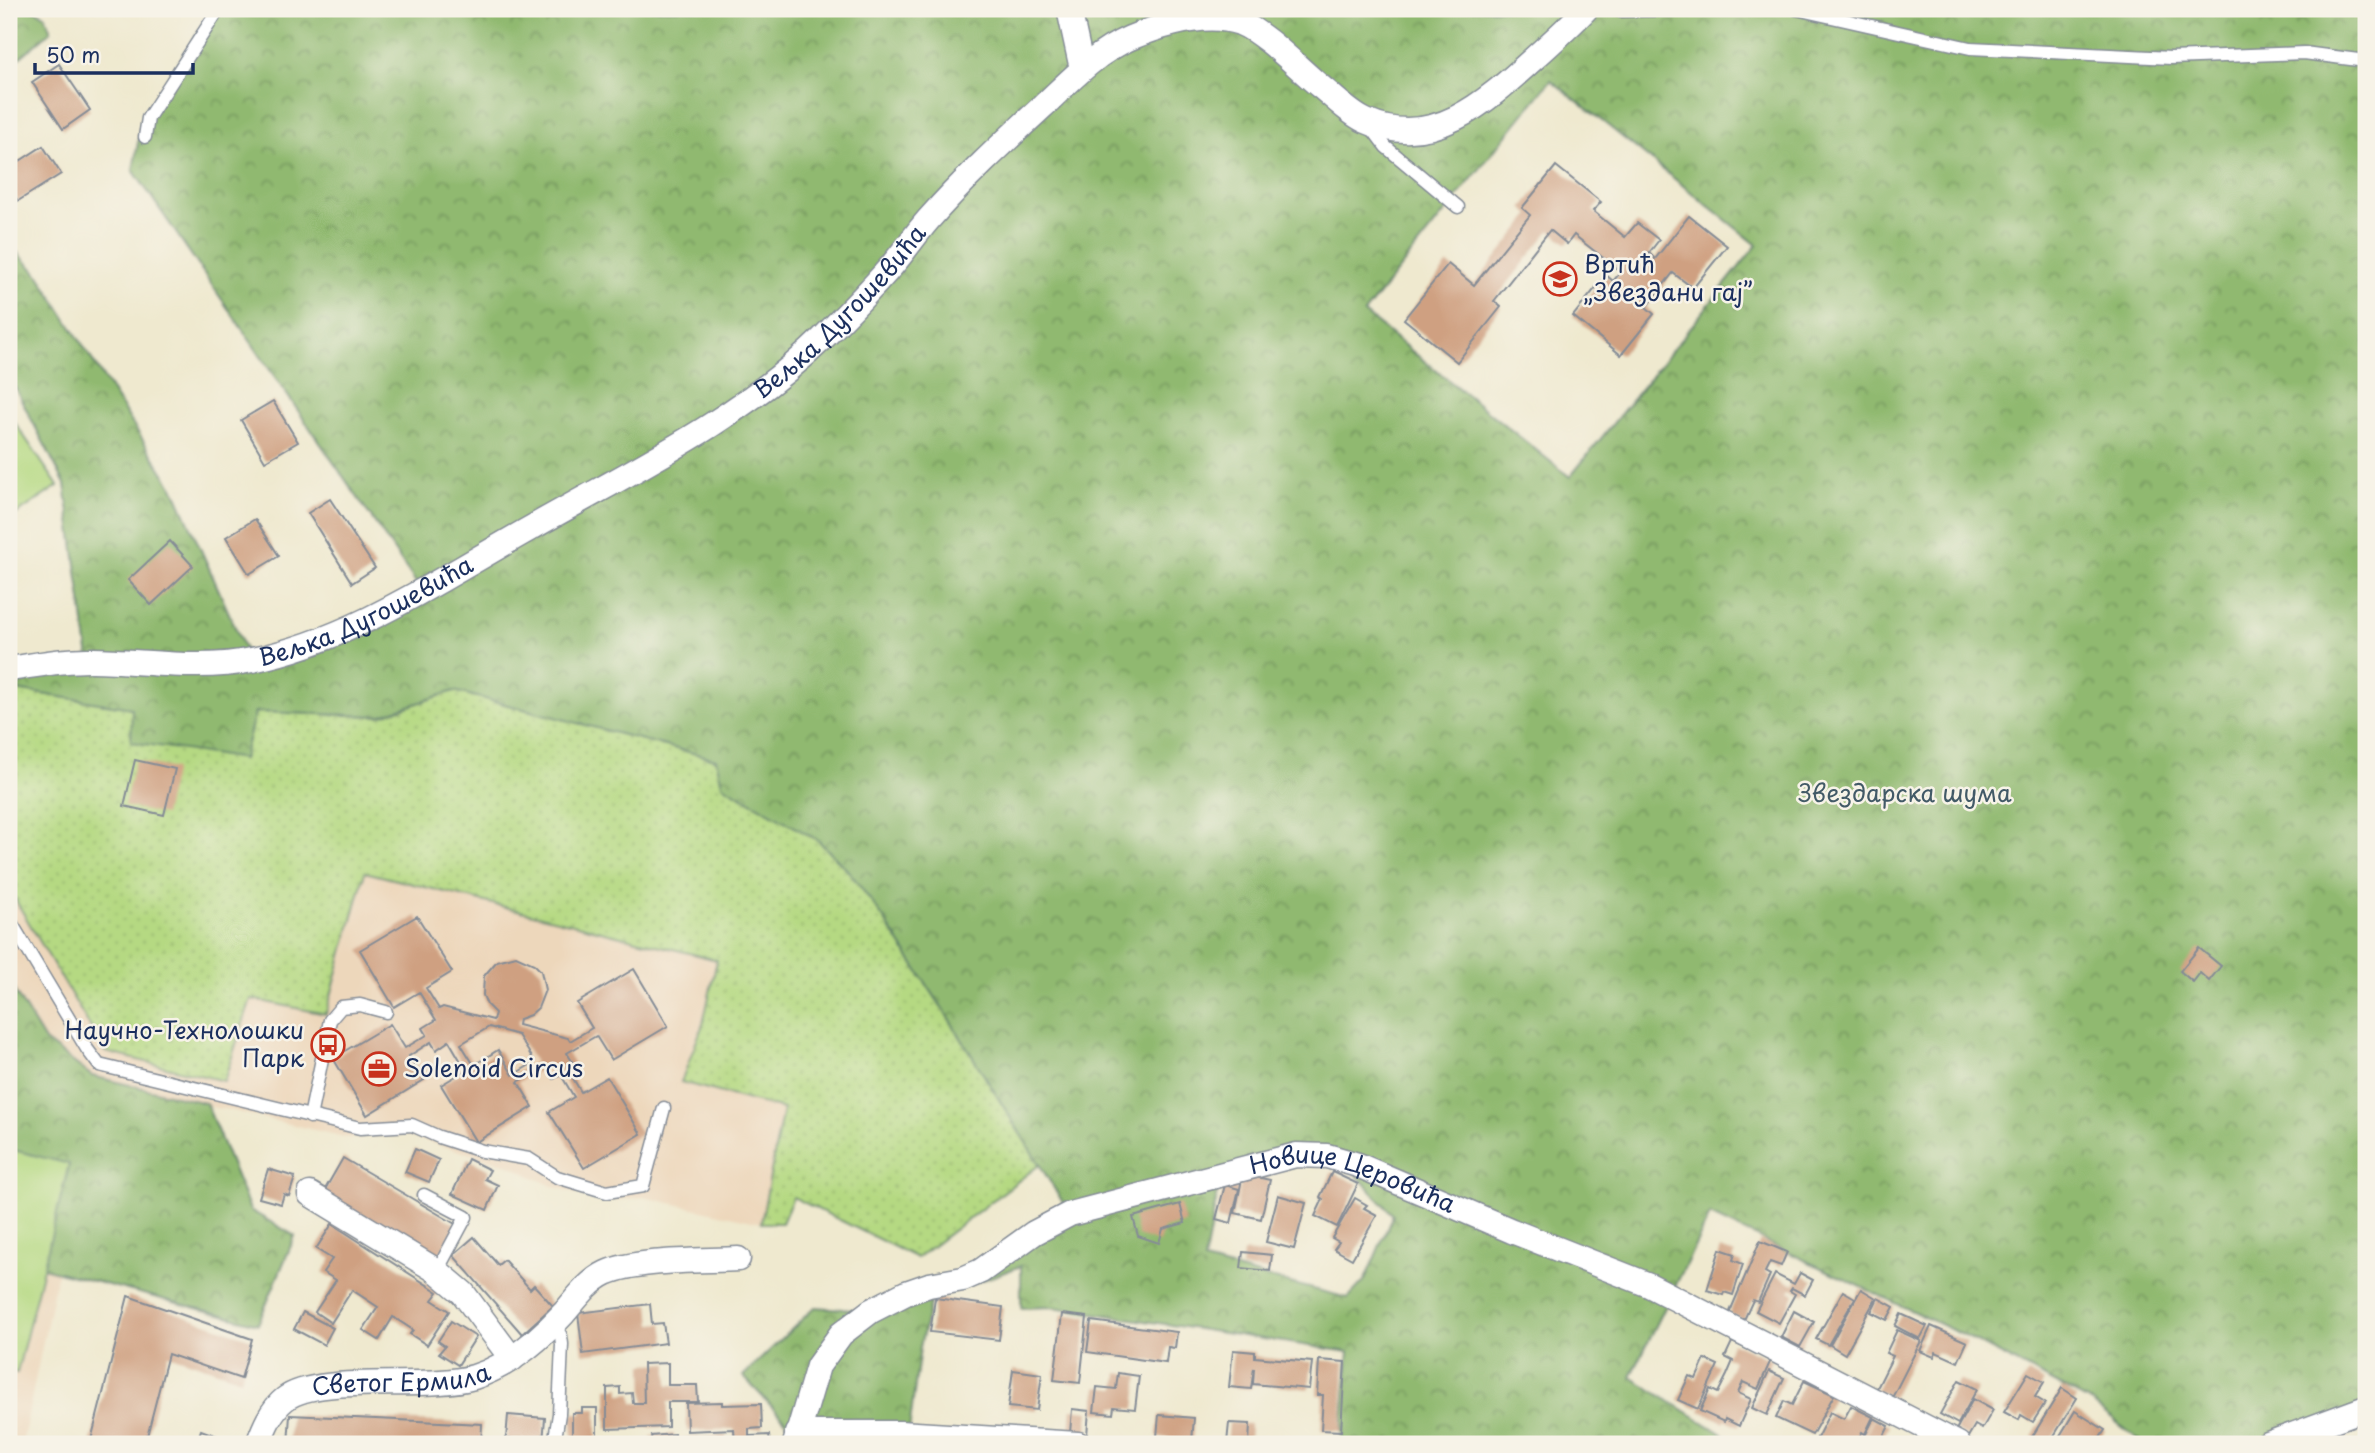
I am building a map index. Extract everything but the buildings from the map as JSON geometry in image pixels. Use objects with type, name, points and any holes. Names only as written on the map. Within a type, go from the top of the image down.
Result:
[{"type":"street","points":[[1069,9],[1082,69]]},
{"type":"street","name":"Вељка Дугошевића","points":[[9,669],[89,660],[222,666],[304,647],[378,615],[690,438],[793,366],[891,268],[962,183],[1082,69],[1104,52],[1127,40],[1158,28],[1234,15],[1366,121],[1404,131],[1440,124],[1465,114],[1505,85],[1586,9]]},
{"type":"street","name":"Новице Церовића","points":[[796,1438],[818,1366],[841,1334],[871,1311],[917,1289],[963,1279],[981,1271],[1034,1233],[1070,1214],[1296,1154],[1327,1156],[1358,1165],[1499,1226],[1649,1285],[1958,1444]]},
{"type":"street","points":[[310,1194],[437,1271],[463,1293],[512,1359]]},
{"type":"street","name":"Светог Ермила","points":[[258,1444],[274,1410],[286,1398],[299,1391],[327,1385],[448,1382],[475,1377],[512,1359],[554,1324],[590,1283],[605,1273],[629,1265],[738,1259]]},
{"type":"street","points":[[2268,1444],[2366,1408]]},
{"type":"street","points":[[796,1438],[900,1433],[1078,1444]]},
{"type":"lane","points":[[145,137],[148,118],[219,9]]},
{"type":"lane","points":[[1616,9],[1717,9]]},
{"type":"lane","points":[[1796,9],[1970,48],[2171,58],[2304,53],[2366,61]]},
{"type":"lane","points":[[1366,121],[1387,147],[1458,208]]},
{"type":"lane","points":[[9,919],[99,1065],[360,1128],[412,1125],[482,1151],[529,1159],[557,1177],[607,1192],[643,1186],[664,1108]]},
{"type":"lane","points":[[310,1117],[330,1020],[341,1007],[360,1005],[386,1012]]},
{"type":"lane","points":[[424,1195],[466,1217],[437,1271]]},
{"type":"lane","points":[[554,1324],[562,1344],[559,1414],[554,1444]]},
{"type":"shaded area","points":[[9,700],[112,809],[728,901],[783,1109],[761,1223],[643,1197],[606,1201],[552,1186],[509,1165],[404,1135],[349,1138],[229,1110],[108,1090],[63,1079],[9,984]]},
{"type":"shaded area","points":[[9,1130],[83,1148],[22,1444],[9,1444]]},
{"type":"green space","points":[[9,9],[32,9],[45,15],[51,31],[9,67]]},
{"type":"green space","name":"Звездарска шума","points":[[213,9],[2366,9],[2366,1408],[2268,1444],[2144,1444],[2091,1402],[1969,1338],[1710,1215],[1631,1377],[1738,1444],[1341,1444],[1349,1352],[1053,1307],[1021,1308],[1021,1266],[931,1299],[920,1347],[909,1431],[797,1433],[743,1376],[815,1307],[871,1311],[976,1274],[1070,1214],[882,916],[850,873],[819,841],[722,785],[716,759],[454,691],[379,716],[255,712],[243,759],[131,742],[132,708],[9,689],[9,669],[89,659],[65,484],[9,376],[9,244],[38,274],[175,491],[250,661],[421,590],[133,170],[142,121]],"holes":[[[1551,80],[1757,245],[1570,477],[1364,313]],[[1343,1160],[1393,1215],[1365,1280],[1348,1298],[1204,1261],[1221,1175]]]},
{"type":"green space","points":[[9,414],[58,486],[9,519]]},
{"type":"green space","points":[[9,689],[132,708],[243,759],[255,712],[379,716],[454,691],[716,759],[723,785],[819,841],[850,873],[882,916],[1043,1162],[917,1258],[793,1197],[782,1223],[761,1223],[783,1109],[681,1082],[703,1024],[717,960],[365,872],[326,1014],[251,999],[224,1081],[105,1052],[9,889]]},
{"type":"green space","points":[[9,982],[45,1041],[92,1076],[206,1103],[250,1210],[295,1236],[258,1324],[43,1268],[69,1165],[9,1149]]},
{"type":"green space","points":[[9,1149],[69,1164],[17,1373],[9,1371]]},
{"type":"place","name":"Вртић „Звездани гај”","points":[[1560,279]]},
{"type":"place","name":"Научно-Технолошки Парк","points":[[328,1045]]},
{"type":"place","name":"Solenoid Circus","points":[[379,1069]]}]
